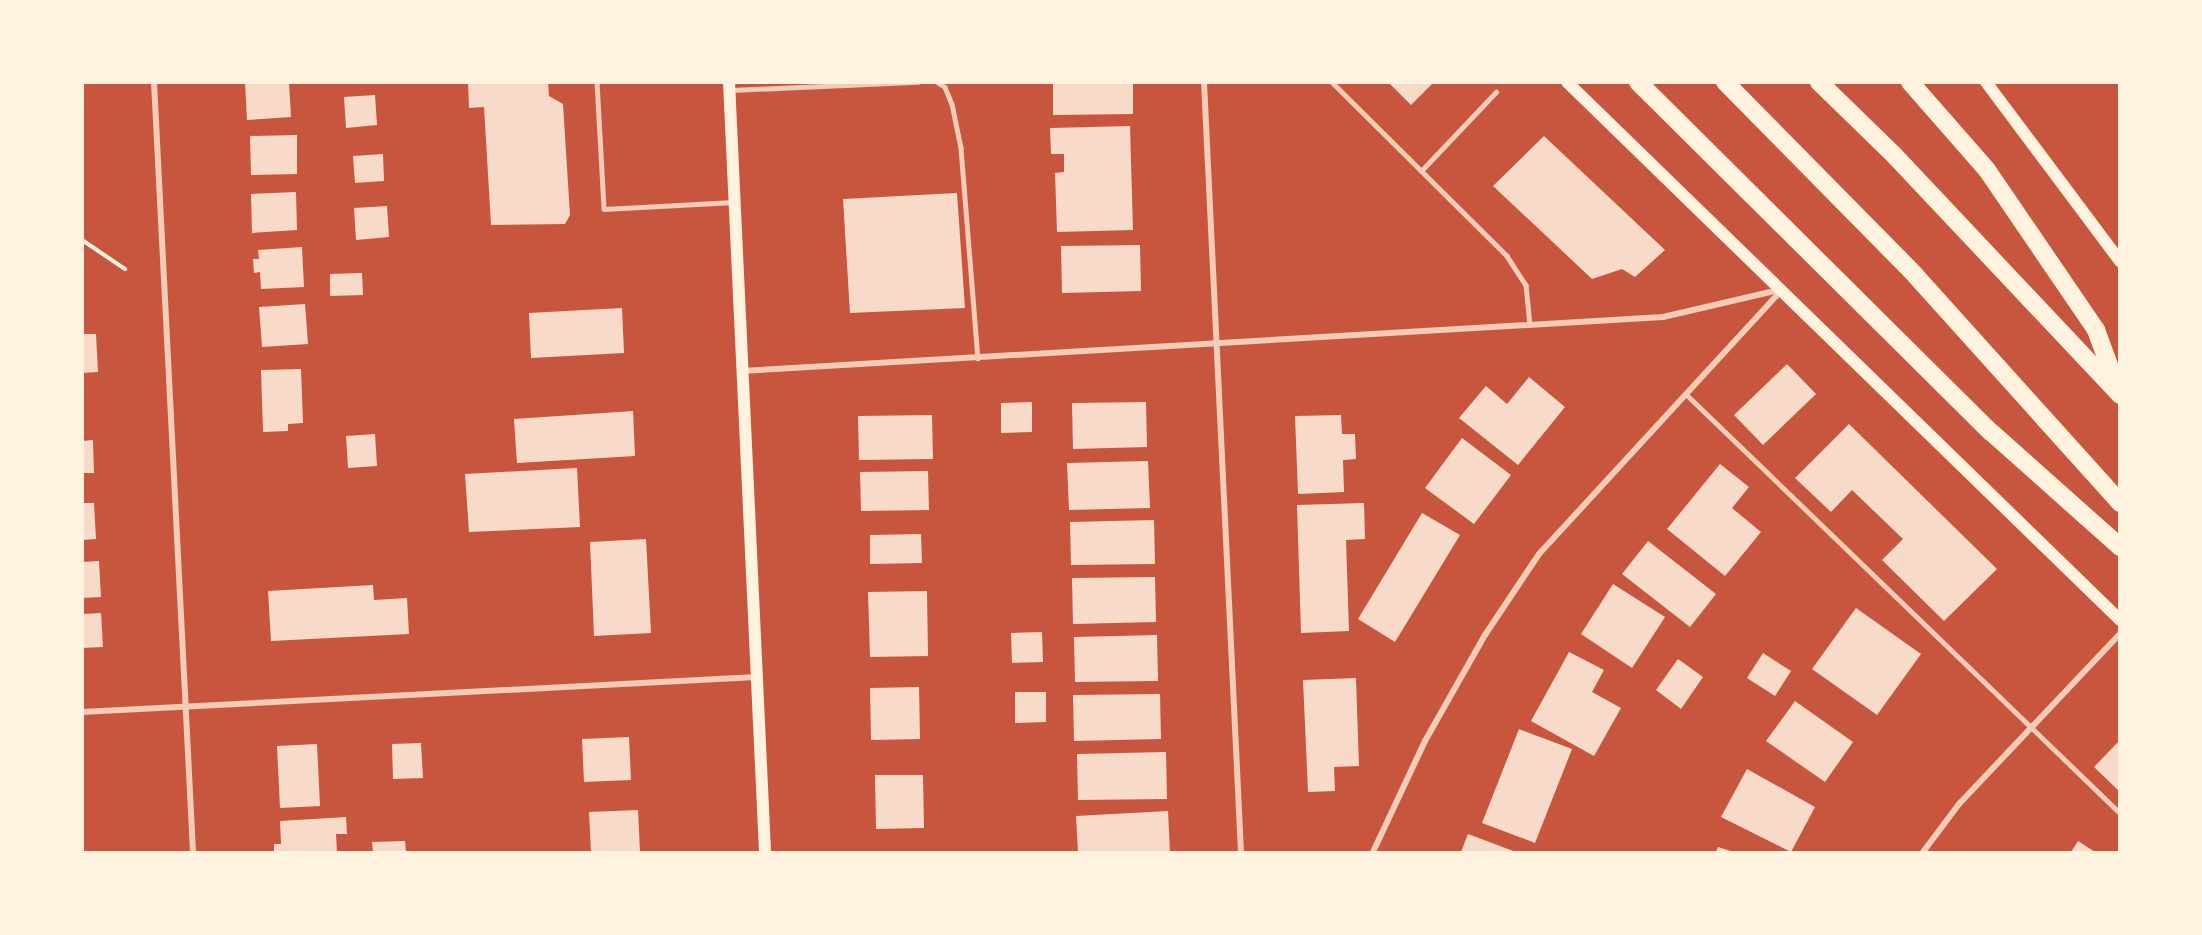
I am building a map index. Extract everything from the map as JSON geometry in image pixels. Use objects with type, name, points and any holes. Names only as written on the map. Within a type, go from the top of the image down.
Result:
[{"type":"highway","points":[[1638,82],[1991,432],[2120,547]]},
{"type":"highway","points":[[1725,82],[1915,275],[2120,503]]},
{"type":"highway","points":[[1819,82],[1894,155],[2120,394]]},
{"type":"highway","points":[[1910,82],[1987,170],[2096,330],[2120,394]]},
{"type":"main road","points":[[1567,82],[1783,289],[2120,620]]},
{"type":"main road","points":[[1987,83],[2120,261]]},
{"type":"main road","points":[[729,86],[765,852]]},
{"type":"street","points":[[154,82],[193,852]]},
{"type":"street","points":[[1204,82],[1241,852]]},
{"type":"street","points":[[741,371],[1663,317],[1783,289]]},
{"type":"street","points":[[1373,852],[1425,741],[1485,635],[1539,554],[1783,289]]},
{"type":"street","points":[[1923,852],[1959,804],[2030,726],[2120,634]]},
{"type":"street","points":[[82,712],[756,677]]},
{"type":"lane","points":[[597,82],[604,209],[734,202]]},
{"type":"lane","points":[[729,86],[918,82]]},
{"type":"lane","points":[[937,82],[945,87],[952,104],[961,148],[978,358]]},
{"type":"lane","points":[[1332,82],[1507,256],[1526,285],[1530,325]]},
{"type":"lane","points":[[1421,171],[1496,92]]},
{"type":"lane","points":[[1686,394],[2120,813]]},
{"type":"path","points":[[82,240],[125,269]]},
{"type":"building","points":[[245,82],[289,82],[291,117],[247,120]]},
{"type":"building","points":[[468,82],[548,82],[549,96],[563,104],[570,215],[565,224],[491,225],[484,107],[469,108]]},
{"type":"building","points":[[1053,82],[1133,82],[1133,114],[1053,115]]},
{"type":"building","points":[[1388,82],[1434,82],[1411,105]]},
{"type":"building","points":[[375,95],[377,125],[346,128],[344,97]]},
{"type":"building","points":[[1130,126],[1133,230],[1057,232],[1055,173],[1064,172],[1064,154],[1051,154],[1050,128]]},
{"type":"building","points":[[297,135],[297,174],[251,175],[250,136]]},
{"type":"building","points":[[1544,136],[1665,250],[1635,277],[1622,269],[1592,279],[1493,186]]},
{"type":"building","points":[[383,154],[384,181],[355,183],[353,156]]},
{"type":"building","points":[[296,192],[297,230],[252,233],[251,194]]},
{"type":"building","points":[[957,193],[965,308],[850,313],[843,199]]},
{"type":"building","points":[[387,206],[389,237],[356,240],[354,208]]},
{"type":"building","points":[[1140,245],[1141,291],[1062,293],[1061,246]]},
{"type":"building","points":[[302,247],[304,287],[261,289],[260,272],[254,273],[253,259],[259,259],[258,250]]},
{"type":"building","points":[[362,273],[363,295],[330,296],[330,274]]},
{"type":"building","points":[[305,304],[308,344],[262,347],[259,307]]},
{"type":"building","points":[[622,308],[624,353],[531,358],[529,313]]},
{"type":"building","points":[[82,334],[96,334],[98,372],[82,373]]},
{"type":"building","points":[[1787,364],[1816,394],[1763,445],[1734,415]]},
{"type":"building","points":[[301,369],[303,423],[288,424],[288,431],[263,432],[261,370]]},
{"type":"building","points":[[1529,377],[1565,407],[1518,465],[1459,418],[1486,386],[1507,404]]},
{"type":"building","points":[[1032,402],[1032,432],[1001,433],[1001,403]]},
{"type":"building","points":[[1146,402],[1147,447],[1073,449],[1072,403]]},
{"type":"building","points":[[633,411],[635,456],[517,463],[514,419]]},
{"type":"building","points":[[932,415],[933,459],[859,460],[858,416]]},
{"type":"building","points":[[1341,415],[1342,434],[1355,434],[1356,459],[1343,460],[1344,492],[1298,494],[1295,416]]},
{"type":"building","points":[[1849,424],[1997,569],[1944,621],[1882,560],[1903,539],[1852,490],[1831,512],[1795,478]]},
{"type":"building","points":[[375,434],[377,466],[348,468],[346,436]]},
{"type":"building","points":[[1462,438],[1511,475],[1474,524],[1425,488]]},
{"type":"building","points":[[93,440],[94,473],[82,473],[82,441]]},
{"type":"building","points":[[1148,461],[1150,508],[1069,510],[1067,463]]},
{"type":"building","points":[[1720,464],[1749,487],[1732,508],[1761,532],[1725,576],[1667,529]]},
{"type":"building","points":[[577,468],[580,527],[469,532],[465,474]]},
{"type":"building","points":[[928,471],[929,510],[861,511],[860,472]]},
{"type":"building","points":[[82,503],[94,503],[96,539],[82,540]]},
{"type":"building","points":[[1364,503],[1365,539],[1346,540],[1349,631],[1301,633],[1297,505]]},
{"type":"building","points":[[1422,513],[1460,535],[1395,642],[1358,619]]},
{"type":"building","points":[[1154,520],[1155,564],[1071,565],[1070,522]]},
{"type":"building","points":[[921,534],[922,563],[870,564],[870,535]]},
{"type":"building","points":[[646,539],[651,633],[594,636],[590,542]]},
{"type":"building","points":[[1648,541],[1716,594],[1690,627],[1622,574]]},
{"type":"building","points":[[99,561],[101,597],[82,598],[82,562]]},
{"type":"building","points":[[1155,577],[1156,622],[1073,624],[1072,578]]},
{"type":"building","points":[[1613,584],[1665,617],[1632,668],[1581,634]]},
{"type":"building","points":[[373,585],[374,600],[407,598],[409,634],[271,641],[268,591]]},
{"type":"building","points":[[927,591],[928,656],[870,657],[868,592]]},
{"type":"building","points":[[1856,608],[1921,654],[1877,715],[1812,669]]},
{"type":"building","points":[[101,613],[103,647],[82,648],[82,614]]},
{"type":"building","points":[[1042,632],[1043,662],[1012,663],[1011,633]]},
{"type":"building","points":[[1157,635],[1158,681],[1075,682],[1074,637]]},
{"type":"building","points":[[1569,652],[1604,670],[1592,692],[1621,708],[1594,756],[1531,721]]},
{"type":"building","points":[[1763,653],[1791,671],[1775,696],[1747,678]]},
{"type":"building","points":[[1678,659],[1703,677],[1681,709],[1656,690]]},
{"type":"building","points":[[1356,678],[1359,766],[1334,767],[1335,791],[1308,792],[1303,680]]},
{"type":"building","points":[[919,687],[920,739],[871,740],[870,688]]},
{"type":"building","points":[[1015,692],[1046,692],[1046,722],[1015,723]]},
{"type":"building","points":[[1160,694],[1161,739],[1074,741],[1073,695]]},
{"type":"building","points":[[1795,701],[1853,742],[1825,782],[1766,741]]},
{"type":"building","points":[[1519,729],[1572,749],[1535,843],[1482,823]]},
{"type":"building","points":[[629,737],[631,780],[584,782],[582,739]]},
{"type":"building","points":[[2120,740],[2120,792],[2094,767]]},
{"type":"building","points":[[421,743],[423,778],[393,779],[392,744]]},
{"type":"building","points":[[317,744],[320,806],[280,808],[277,746]]},
{"type":"building","points":[[1166,752],[1167,799],[1078,800],[1077,754]]},
{"type":"building","points":[[1747,769],[1815,807],[1791,852],[1721,817]]},
{"type":"building","points":[[875,775],[923,775],[924,828],[876,829]]},
{"type":"building","points":[[638,810],[640,852],[591,852],[589,812]]},
{"type":"building","points":[[1168,811],[1170,852],[1078,852],[1076,816]]},
{"type":"building","points":[[346,817],[347,834],[336,834],[337,852],[274,852],[274,844],[281,844],[280,821]]},
{"type":"building","points":[[1468,834],[1516,852],[1461,852]]},
{"type":"building","points":[[405,841],[406,852],[373,852],[372,842]]},
{"type":"building","points":[[2078,841],[2095,852],[2071,852]]},
{"type":"building","points":[[1718,847],[1734,852],[1716,852]]}]
